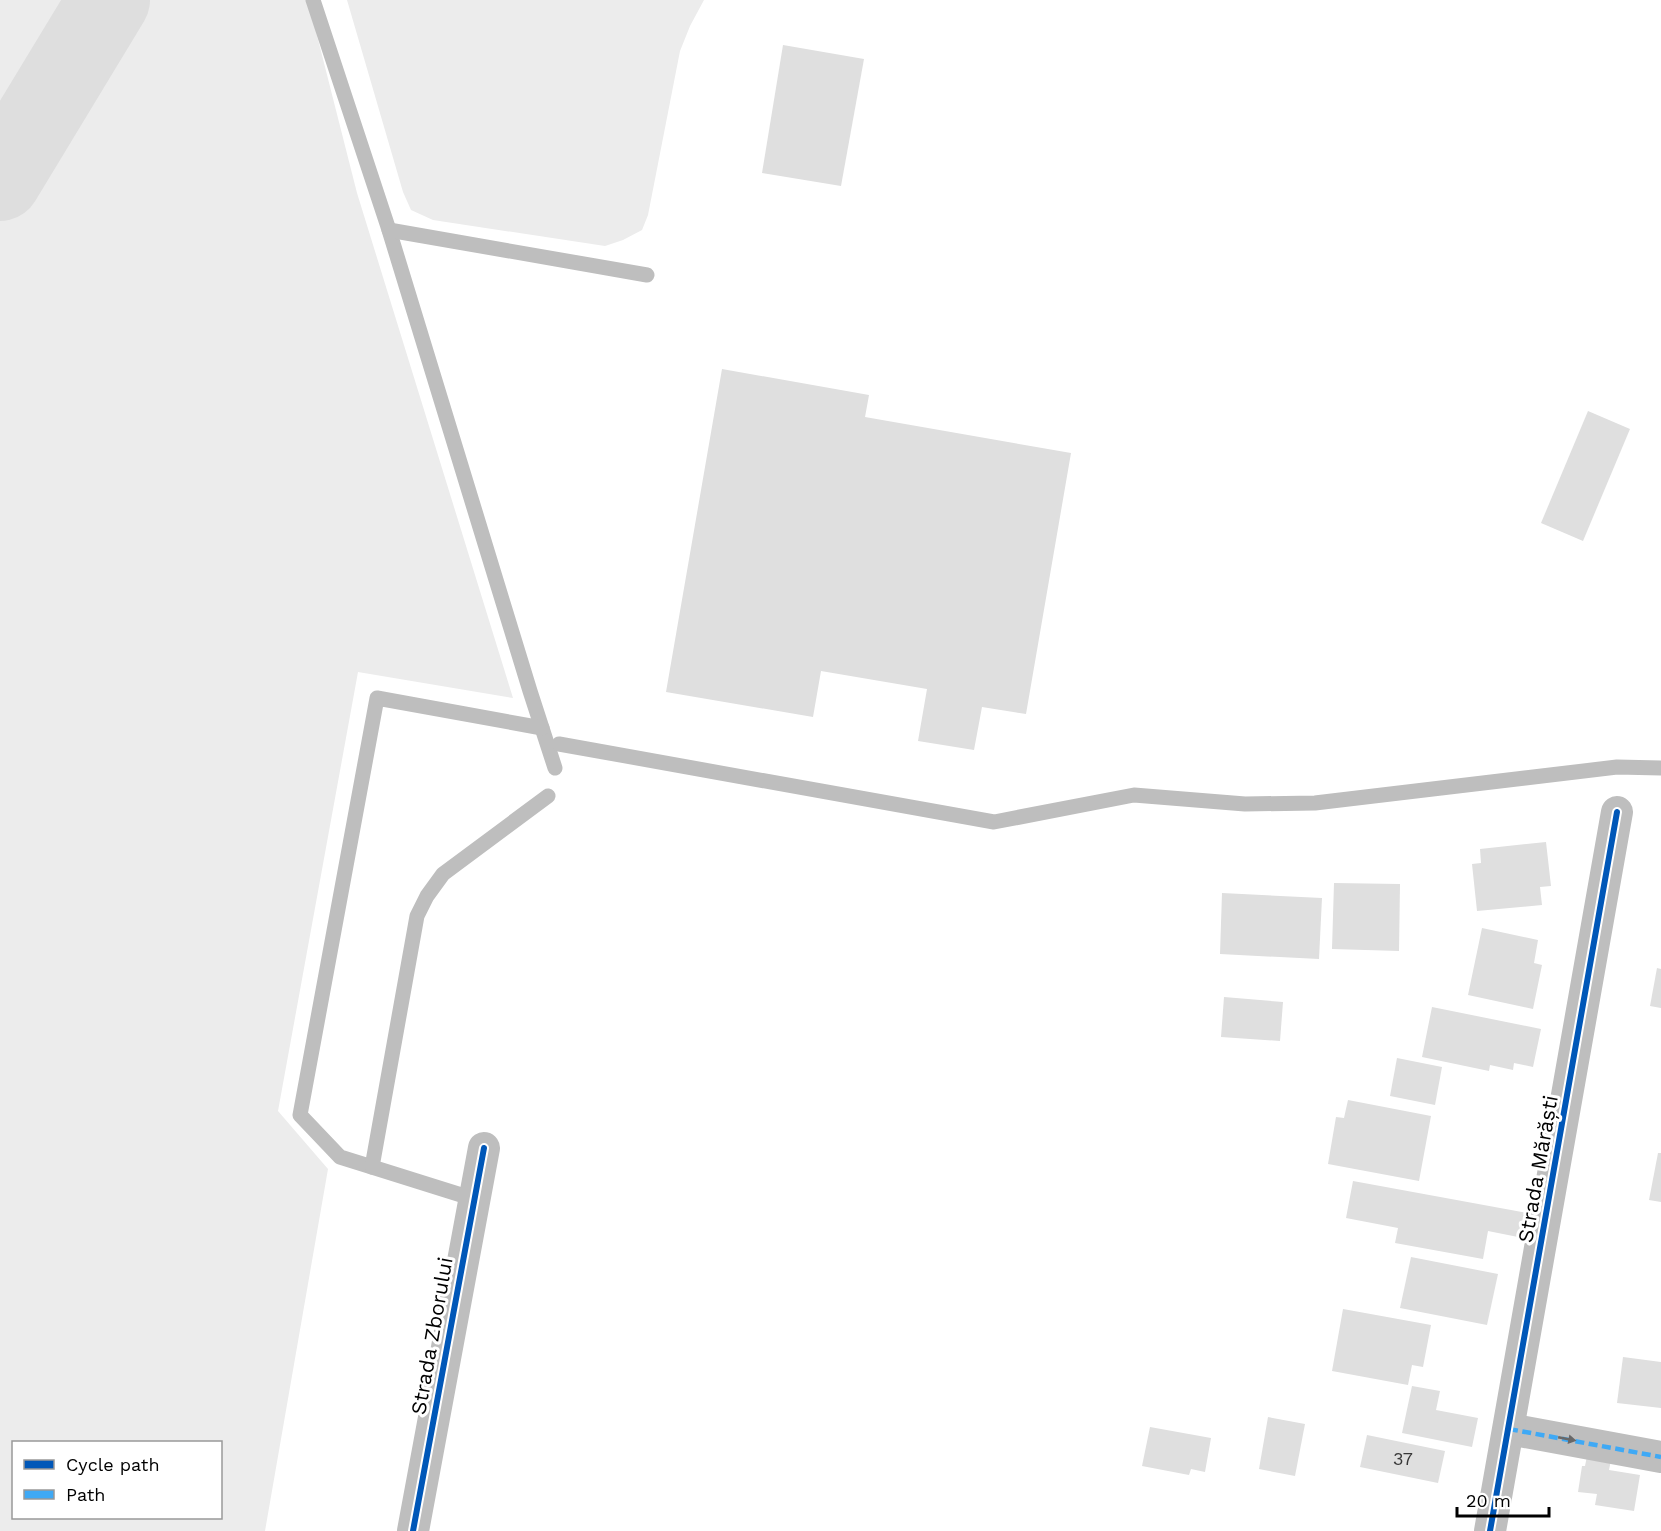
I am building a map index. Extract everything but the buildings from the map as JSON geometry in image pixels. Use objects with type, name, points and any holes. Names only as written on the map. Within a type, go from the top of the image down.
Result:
[{"type":"street","name":"Strada Mărăști","points":[[1490,1531],[1617,812]]},
{"type":"street","name":"Strada Zborului","points":[[413,1531],[484,1148]]},
{"type":"street","points":[[1509,1429],[1661,1457]]},
{"type":"lane","points":[[313,0],[389,230],[555,768]]},
{"type":"lane","points":[[389,230],[647,275]]},
{"type":"lane","points":[[474,1199],[340,1157],[300,1115],[377,698],[542,728]]},
{"type":"lane","points":[[559,744],[994,822],[1134,795],[1245,804],[1315,803],[1617,767],[1661,768]]},
{"type":"lane","points":[[372,1167],[417,916],[427,896],[444,874],[548,795]]},
{"type":"shaded area","points":[[0,0],[71,0],[69,4],[85,13],[0,152]]},
{"type":"shaded area","points":[[148,0],[308,0],[357,193],[513,698],[358,672],[278,1111],[328,1169],[265,1531],[0,1531],[0,208],[109,27],[126,36]]},
{"type":"shaded area","points":[[347,0],[704,0],[680,51],[648,215],[642,230],[605,246],[433,220],[411,210],[403,192]]},
{"type":"taxiway","points":[[0,180],[109,0]]},
{"type":"marked path","points":[[1509,1429],[1661,1457]]},
{"type":"cycle path","points":[[1490,1531],[1617,812]]},
{"type":"cycle path","points":[[413,1531],[484,1148]]}]
